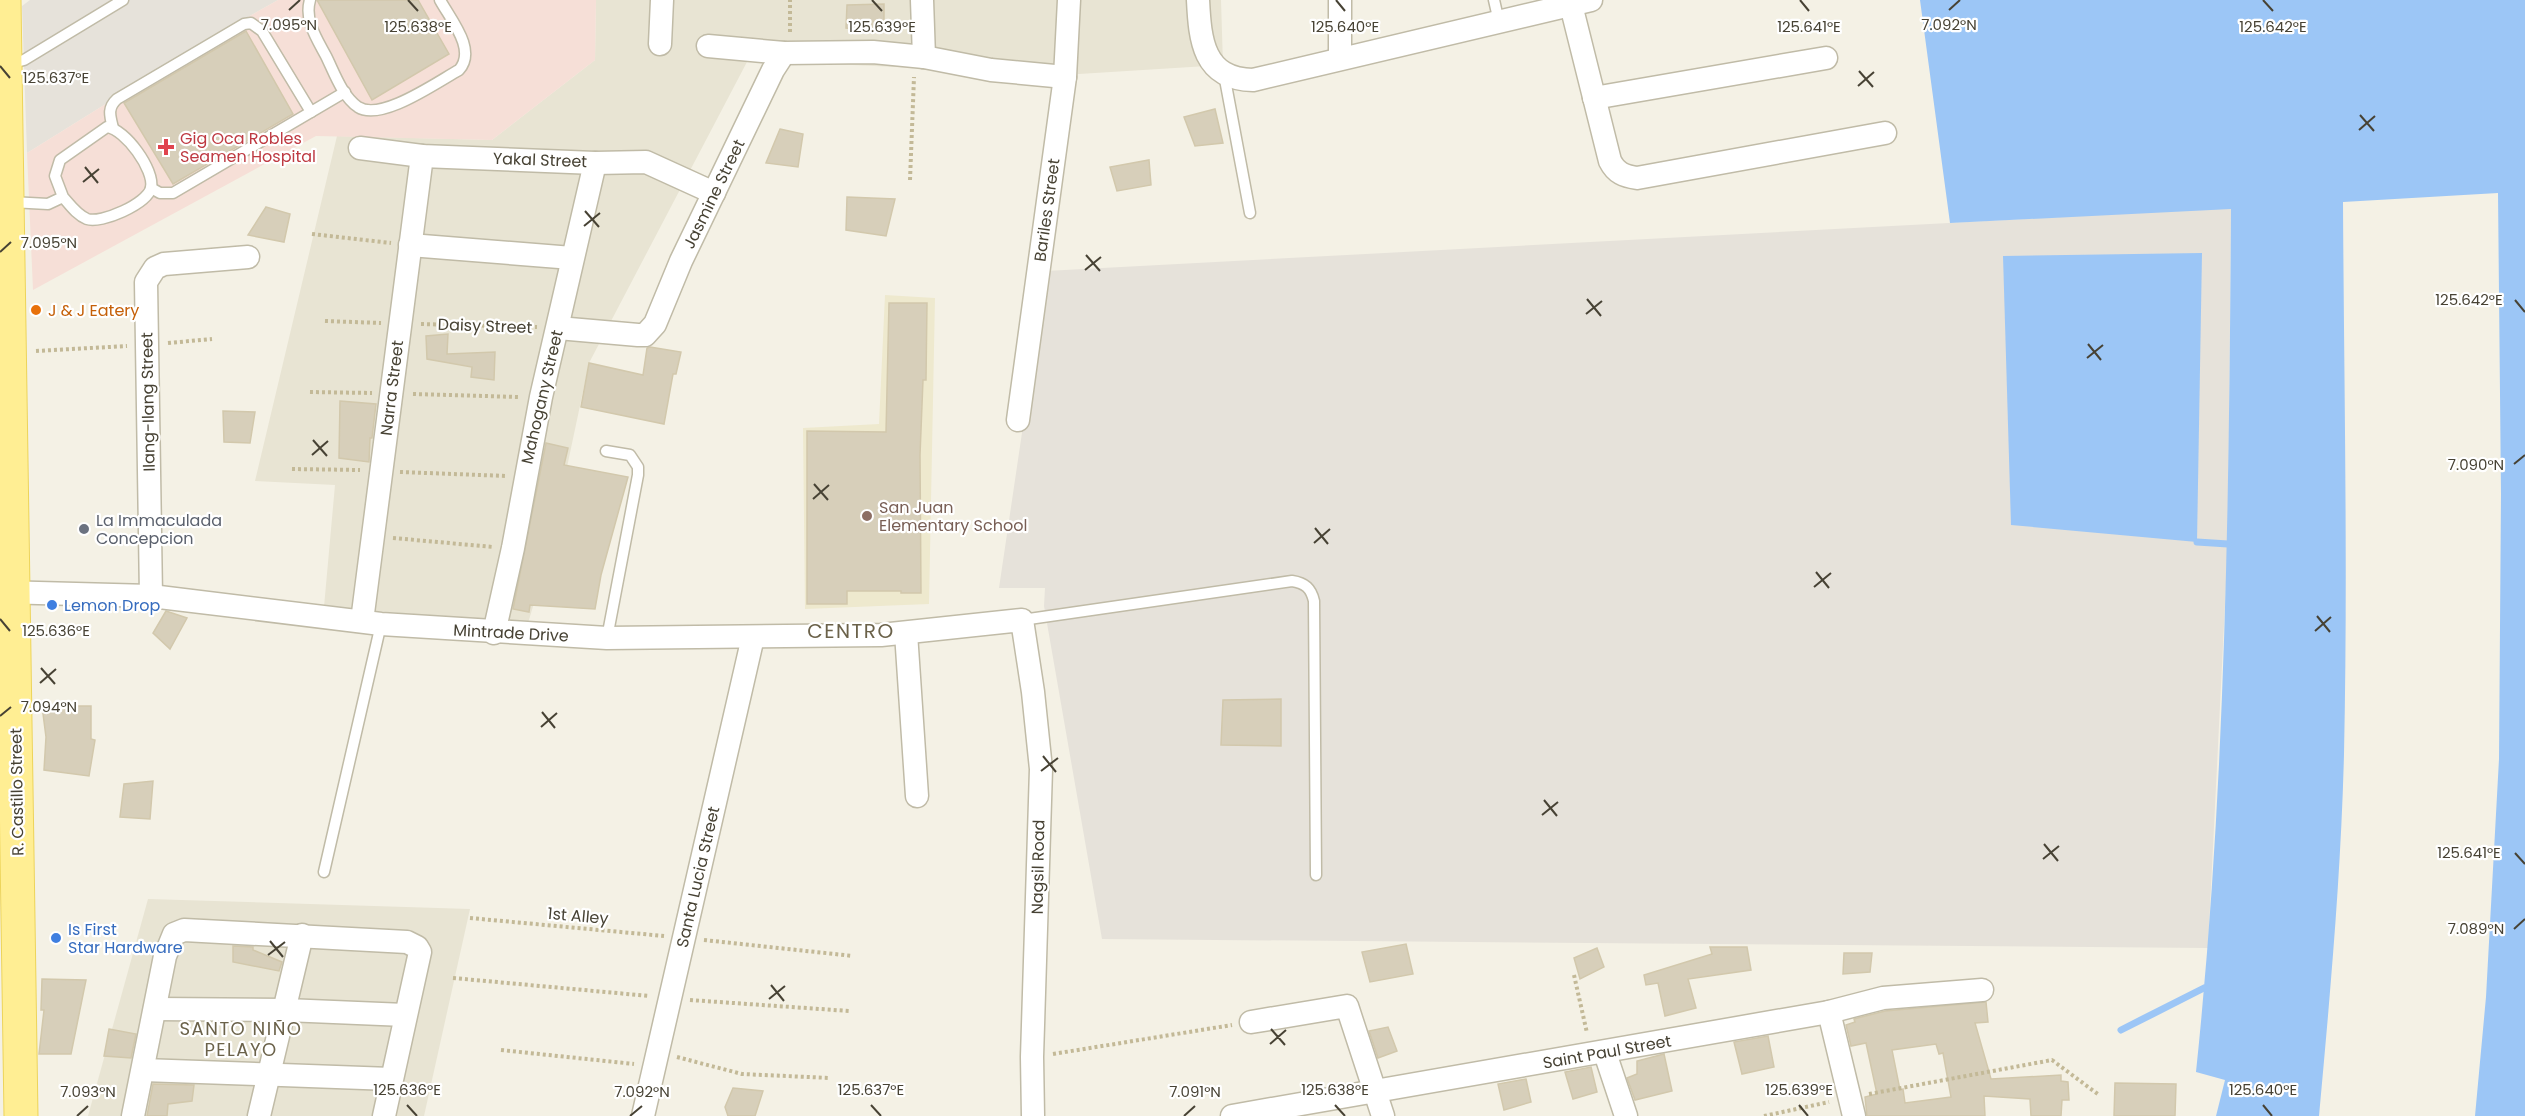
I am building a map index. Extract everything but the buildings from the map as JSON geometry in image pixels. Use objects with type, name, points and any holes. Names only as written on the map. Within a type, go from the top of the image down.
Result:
[{"type":"main road","name":"R. Castillo Street","points":[[4,0],[5,210],[9,353],[7,592],[21,1116]]},
{"type":"street","points":[[660,44],[662,0]]},
{"type":"street","points":[[920,56],[922,0]]},
{"type":"street","name":"Bariles Street","points":[[1018,420],[1065,77],[1069,0]]},
{"type":"street","points":[[1198,0],[1199,34],[1204,47],[1211,60],[1224,73],[1237,80],[1252,80],[1340,58],[1497,11],[1581,2],[1594,98],[1610,160],[1614,169],[1624,176],[1637,178],[1885,133]]},
{"type":"street","points":[[1340,0],[1340,58]]},
{"type":"street","points":[[708,46],[784,52],[873,52],[920,56],[992,70],[1065,77]]},
{"type":"street","name":"Jasmine Street","points":[[558,328],[645,334],[655,324],[714,193],[773,70],[784,52]]},
{"type":"street","points":[[1594,98],[1827,58]]},
{"type":"street","name":"Yakal Street","points":[[360,148],[422,156],[595,163],[646,162],[714,193]]},
{"type":"street","name":"Narra Street","points":[[371,622],[374,537],[422,156]]},
{"type":"street","name":"Mahogany Street","points":[[494,633],[513,548],[524,476],[595,163]]},
{"type":"street","points":[[410,245],[572,258]]},
{"type":"street","name":"Ilang-Ilang Street","points":[[151,596],[146,282],[155,268],[164,264],[248,257]]},
{"type":"street","name":"Mintrade Drive","points":[[7,592],[151,596],[371,622],[494,633],[607,638],[880,635],[1022,620]]},
{"type":"street","name":"Nagsil Road","points":[[1022,620],[1033,692],[1041,769],[1032,1058],[1033,1116]]},
{"type":"street","points":[[906,633],[917,796]]},
{"type":"street","name":"Santa Lucia Street","points":[[643,1116],[753,637]]},
{"type":"street","points":[[132,1116],[165,956],[174,934],[184,930],[407,942],[417,947],[420,952],[384,1116]]},
{"type":"street","points":[[259,1116],[302,935]]},
{"type":"street","name":"Saint Paul Street","points":[[1232,1116],[1598,1054],[1829,1012],[1883,998],[1982,990]]},
{"type":"street","points":[[1251,1022],[1347,1006],[1383,1116]]},
{"type":"street","points":[[155,1009],[286,1010],[405,1015]]},
{"type":"street","points":[[1829,1012],[1852,1107]]},
{"type":"street","points":[[1598,1054],[1626,1116]]},
{"type":"street","points":[[143,1070],[391,1079]]},
{"type":"lane","points":[[4,65],[24,60],[123,0]]},
{"type":"lane","points":[[310,0],[308,8],[310,26],[345,92],[360,109],[370,110],[391,108],[459,70],[466,57],[465,45],[440,0]]},
{"type":"lane","points":[[113,128],[101,130],[60,160],[56,176],[63,197],[79,214],[98,221],[136,206],[151,188],[147,169],[128,139],[113,128],[109,112],[112,104],[244,24],[251,23],[262,31],[311,112]]},
{"type":"lane","points":[[1224,73],[1250,213]]},
{"type":"lane","points":[[151,188],[160,193],[173,193],[345,92]]},
{"type":"lane","points":[[5,210],[48,204],[63,197]]},
{"type":"lane","points":[[606,451],[630,455],[638,467],[607,638]]},
{"type":"lane","points":[[1022,620],[1292,581],[1303,583],[1311,592],[1314,601],[1316,875]]},
{"type":"lane","points":[[324,872],[371,622]]},
{"type":"path","points":[[784,52],[790,36],[790,0]]},
{"type":"path","points":[[910,180],[920,56]]},
{"type":"path","points":[[312,234],[410,245]]},
{"type":"path","name":"Daisy Street","points":[[325,321],[558,328]]},
{"type":"path","points":[[9,353],[212,339]]},
{"type":"path","points":[[310,392],[541,397]]},
{"type":"path","points":[[292,469],[524,476]]},
{"type":"path","points":[[374,537],[513,548]]},
{"type":"path","name":"1st Alley","points":[[470,918],[853,956]]},
{"type":"path","points":[[1574,975],[1598,1054]]},
{"type":"path","points":[[1032,1058],[1251,1022]]},
{"type":"path","points":[[501,1050],[657,1059],[742,1074],[830,1078]]},
{"type":"path","points":[[1764,1116],[1852,1107],[2052,1060],[2099,1095]]},
{"type":"shaded area","points":[[30,0],[278,0],[223,31],[27,153],[22,6]]},
{"type":"shaded area","name":"Gig Oca Robles Seamen Hospital","points":[[278,0],[596,0],[595,60],[492,140],[316,136],[33,290],[27,153],[223,31]]},
{"type":"shaded area","points":[[596,0],[1221,0],[1223,65],[1063,75],[748,60],[589,363],[548,557],[528,623],[324,607],[335,485],[255,481],[337,136],[492,140],[595,60]]},
{"type":"shaded area","points":[[2231,208],[2228,544],[2208,948],[1102,939],[1044,606],[1045,588],[999,588],[1046,271]]},
{"type":"shaded area","name":"San Juan Elementary School","points":[[885,295],[935,298],[929,604],[805,609],[803,428],[879,424]]},
{"type":"shaded area","points":[[148,899],[470,909],[424,1116],[88,1116]]},
{"type":"water","points":[[1920,0],[2525,0],[2525,1116],[2475,1116],[2486,997],[2499,759],[2501,494],[2498,193],[2343,202],[2346,547],[2343,799],[2338,890],[2319,1116],[2216,1116],[2225,1080],[2196,1072],[2206,965],[2220,749],[2227,533],[2231,209],[1950,223]]},
{"type":"water","points":[[2202,253],[2197,542],[2011,525],[2003,256]]},
{"type":"waterway","points":[[2197,542],[2228,544]]},
{"type":"waterway","points":[[2121,1030],[2204,988]]},
{"type":"place","name":"Gig Oca Robles Seamen Hospital","points":[[166,147]]},
{"type":"place","name":"J & J Eatery","points":[[36,310]]},
{"type":"place","name":"San Juan Elementary School","points":[[867,516]]},
{"type":"place","name":"La Immaculada Concepcion","points":[[84,529]]},
{"type":"place","name":"Lemon Drop","points":[[52,605]]},
{"type":"place","name":"Is First Star Hardware","points":[[56,938]]},
{"type":"district","name":"CENTRO","points":[[851,631]]},
{"type":"district","name":"SANTO NIÑO PELAYO","points":[[241,1038]]}]
